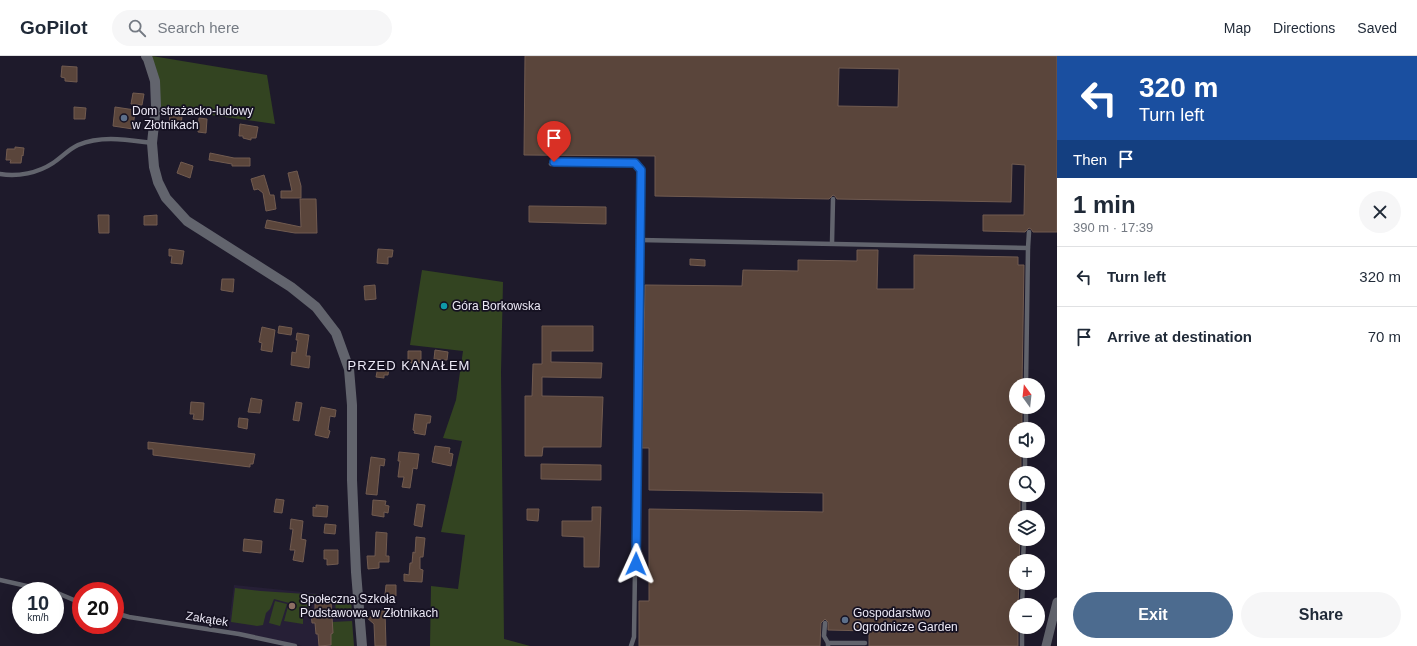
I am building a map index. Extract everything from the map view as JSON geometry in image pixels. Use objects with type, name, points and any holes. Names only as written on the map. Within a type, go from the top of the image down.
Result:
[{"type":"street","points":[[146,56],[155,81],[156,106],[152,143],[154,167],[158,182],[166,198],[187,221],[291,287],[316,307],[336,333],[349,369],[352,405],[352,480],[356,572],[362,646]]},
{"type":"street","points":[[1046,646],[1057,602]]},
{"type":"lane","points":[[0,174],[16,175],[44,168],[54,163],[71,149],[88,142],[114,139],[152,143]]},
{"type":"lane","points":[[551,164],[554,162],[635,163],[641,170],[634,637],[631,646]]},
{"type":"lane","points":[[832,243],[833,199]]},
{"type":"lane","points":[[1026,378],[1029,232]]},
{"type":"lane","points":[[640,240],[1028,248]]},
{"type":"lane","points":[[0,580],[12,583]]},
{"type":"lane","name":"Zakątek","points":[[124,615],[239,634],[295,646]]},
{"type":"lane","points":[[825,623],[824,636],[828,645],[865,643]]},
{"type":"lane","points":[[1022,634],[1022,646]]},
{"type":"shaded area","name":"Społeczna Szkoła Podstawowa w Złotnikach","points":[[234,585],[351,597],[354,646],[302,646],[228,630]]},
{"type":"green space","points":[[152,56],[267,75],[275,124],[160,108]]},
{"type":"green space","points":[[422,270],[503,282],[501,372],[504,639],[530,646],[430,646],[431,586],[458,589],[465,535],[441,532],[462,441],[443,438],[456,400],[463,351],[410,345]]},
{"type":"green space","points":[[235,588],[351,597],[352,616],[336,617],[335,598],[312,599],[309,602],[309,610],[303,614],[303,624],[284,621],[289,603],[274,599],[270,609],[266,613],[263,625],[257,626],[231,622]]},
{"type":"green space","points":[[275,601],[287,604],[280,626],[269,623]]},
{"type":"green space","points":[[352,621],[354,646],[331,646],[331,634],[333,633],[332,622]]},
{"type":"building","points":[[525,56],[1057,56],[1057,232],[1033,232],[1029,228],[1025,232],[983,231],[983,215],[1024,215],[1025,165],[1012,164],[1011,202],[837,199],[833,195],[829,199],[655,196],[655,156],[524,155]],"holes":[[[839,68],[899,69],[898,107],[838,106]]]},
{"type":"building","points":[[62,66],[77,67],[77,82],[65,81],[65,78],[61,77]]},
{"type":"building","points":[[133,93],[144,94],[142,105],[131,104]]},
{"type":"building","points":[[74,107],[86,108],[85,119],[74,119]]},
{"type":"building","name":"Dom strażacko-ludowy w Złotnikach","points":[[115,107],[135,110],[133,129],[113,126]]},
{"type":"building","points":[[170,114],[182,115],[181,129],[169,128]]},
{"type":"building","points":[[199,118],[207,119],[206,133],[198,132]]},
{"type":"building","points":[[240,124],[258,127],[256,138],[251,138],[251,140],[243,138],[243,136],[239,136]]},
{"type":"building","points":[[15,147],[24,148],[21,163],[10,163],[11,160],[6,160],[7,149],[15,149]]},
{"type":"building","points":[[210,153],[234,158],[250,158],[250,166],[232,166],[232,164],[209,160]]},
{"type":"building","points":[[181,162],[193,166],[190,178],[177,173]]},
{"type":"building","points":[[297,171],[301,186],[301,198],[281,198],[281,191],[292,191],[288,173]]},
{"type":"building","points":[[264,175],[270,195],[274,195],[276,209],[266,211],[263,193],[258,189],[254,190],[251,179]]},
{"type":"building","points":[[300,199],[316,199],[317,233],[295,233],[265,228],[267,220],[301,227]]},
{"type":"building","points":[[529,206],[606,207],[606,224],[529,222]]},
{"type":"building","points":[[98,215],[109,215],[109,233],[99,233]]},
{"type":"building","points":[[157,215],[157,225],[144,225],[144,216]]},
{"type":"building","points":[[169,249],[184,251],[182,264],[171,263],[172,256],[169,256]]},
{"type":"building","points":[[378,249],[393,250],[392,257],[388,257],[388,264],[377,263]]},
{"type":"building","points":[[857,250],[878,250],[877,289],[914,289],[914,255],[1018,257],[1018,265],[1024,265],[1022,378],[1009,378],[1009,414],[1022,414],[1022,422],[1009,422],[1009,458],[1021,458],[1021,466],[1009,466],[1009,502],[1020,502],[1020,510],[1009,510],[1009,546],[1020,546],[1019,554],[1009,554],[1009,590],[1019,590],[1018,598],[1009,598],[1009,634],[1018,634],[1018,646],[869,646],[869,631],[828,630],[828,622],[825,619],[821,623],[820,646],[639,646],[639,601],[649,601],[649,509],[823,512],[823,493],[649,490],[649,448],[642,448],[645,285],[742,286],[743,270],[798,271],[798,260],[857,261]]},
{"type":"building","points":[[690,259],[705,260],[705,266],[690,265]]},
{"type":"building","points":[[222,279],[234,279],[233,292],[221,290]]},
{"type":"building","points":[[375,285],[376,299],[365,300],[364,286]]},
{"type":"building","points":[[279,326],[292,328],[291,335],[278,333]]},
{"type":"building","points":[[542,326],[593,326],[593,351],[551,351],[551,362],[602,363],[601,378],[542,377],[542,396],[603,397],[601,447],[543,447],[542,456],[525,456],[525,396],[532,396],[533,364],[542,364]]},
{"type":"building","points":[[262,327],[275,330],[272,352],[261,350],[262,343],[259,342]]},
{"type":"building","points":[[297,333],[309,335],[306,356],[310,356],[309,368],[291,365],[292,352],[296,353],[298,340],[296,340]]},
{"type":"building","points":[[435,350],[448,352],[447,360],[434,359]]},
{"type":"building","points":[[408,351],[421,351],[421,362],[415,365],[408,361]]},
{"type":"building","points":[[379,362],[386,363],[386,367],[389,367],[388,375],[384,375],[384,378],[376,377]]},
{"type":"building","points":[[251,398],[262,400],[260,413],[248,412]]},
{"type":"building","points":[[191,402],[204,403],[203,420],[193,419],[194,414],[190,414]]},
{"type":"building","points":[[296,402],[302,403],[299,421],[293,420]]},
{"type":"building","points":[[321,407],[336,410],[335,417],[330,416],[328,430],[330,431],[328,438],[315,435]]},
{"type":"building","points":[[415,414],[431,416],[430,423],[427,423],[425,435],[414,433]]},
{"type":"building","points":[[239,418],[248,419],[247,429],[238,427]]},
{"type":"building","points":[[148,442],[255,454],[253,464],[250,464],[250,467],[153,455],[153,449],[148,449]]},
{"type":"building","points":[[435,446],[450,448],[449,453],[453,454],[451,466],[432,462]]},
{"type":"building","points":[[399,452],[419,454],[417,469],[413,468],[410,488],[402,487],[404,477],[398,477],[400,461],[398,461]]},
{"type":"building","points":[[371,457],[385,459],[384,466],[380,465],[377,495],[366,494]]},
{"type":"building","points":[[541,464],[601,465],[601,480],[541,479]]},
{"type":"building","points":[[276,499],[284,500],[282,513],[274,512]]},
{"type":"building","points":[[373,500],[386,501],[385,505],[389,506],[388,513],[384,512],[384,517],[372,515]]},
{"type":"building","points":[[417,504],[425,505],[422,527],[414,525]]},
{"type":"building","points":[[316,505],[328,506],[327,517],[313,516],[313,507],[316,508]]},
{"type":"building","points":[[592,507],[601,507],[599,567],[584,567],[584,537],[562,536],[562,521],[592,521]]},
{"type":"building","points":[[527,509],[539,509],[538,521],[527,520]]},
{"type":"building","points":[[291,519],[303,521],[301,539],[306,540],[303,562],[293,560],[295,550],[290,550],[293,529],[290,529]]},
{"type":"building","points":[[325,524],[336,525],[335,534],[324,533]]},
{"type":"building","points":[[376,532],[387,533],[386,556],[389,556],[389,562],[379,562],[379,568],[368,569],[367,556],[375,556]]},
{"type":"building","points":[[416,537],[425,538],[423,557],[420,557],[420,569],[423,570],[422,582],[404,581],[404,574],[409,575],[413,552],[415,553]]},
{"type":"building","points":[[244,539],[262,541],[261,553],[243,551]]},
{"type":"building","points":[[324,550],[338,550],[338,564],[327,565],[327,559],[324,559]]},
{"type":"building","points":[[386,585],[396,585],[396,596],[385,595]]},
{"type":"building","name":"Społeczna Szkoła Podstawowa w Złotnikach","points":[[331,601],[333,633],[331,634],[331,645],[319,646],[318,634],[316,634],[315,623],[312,623],[311,613],[315,613],[315,602]]},
{"type":"building","points":[[406,610],[427,611],[426,618],[405,616]]},
{"type":"building","points":[[374,611],[385,611],[386,646],[375,646],[374,624],[366,617],[374,617]]},
{"type":"place","name":"Dom strażacko-ludowy w Złotnikach","points":[[124,118]]},
{"type":"place","name":"Góra Borkowska","points":[[444,306]]},
{"type":"place","name":"Społeczna Szkoła Podstawowa w Złotnikach","points":[[292,606]]},
{"type":"place","name":"Gospodarstwo Ogrodnicze Garden","points":[[845,620]]},
{"type":"district","name":"PRZED KANAŁEM","points":[[409,365]]},
{"type":"route","points":[[554,162],[635,163],[641,170],[636,564]]}]
